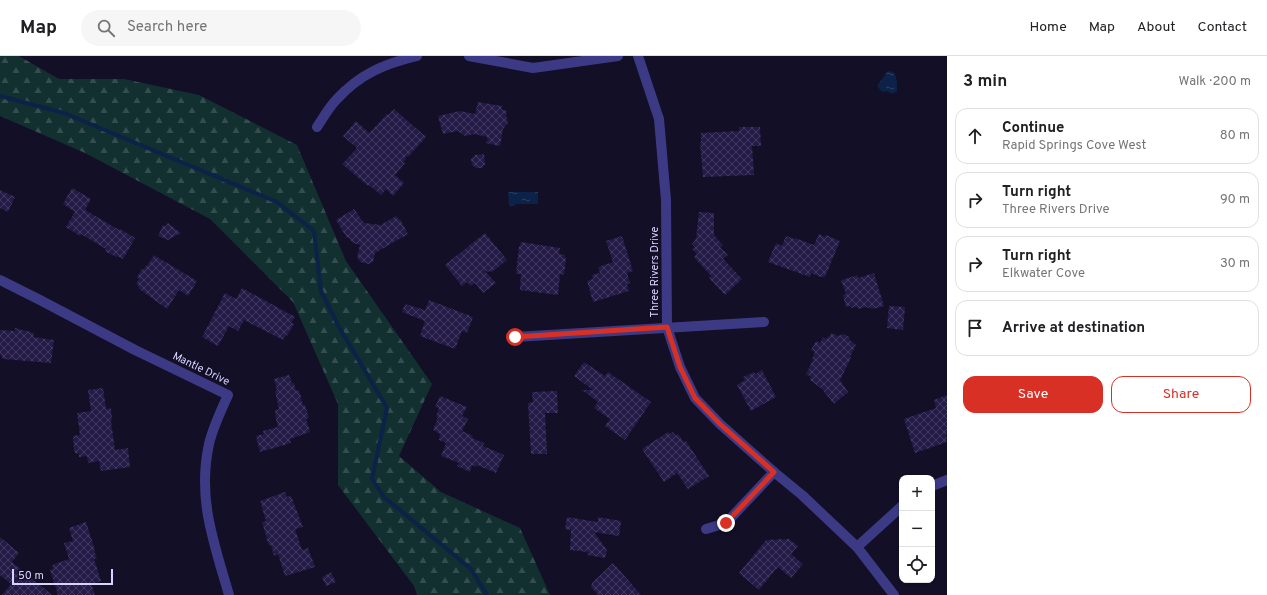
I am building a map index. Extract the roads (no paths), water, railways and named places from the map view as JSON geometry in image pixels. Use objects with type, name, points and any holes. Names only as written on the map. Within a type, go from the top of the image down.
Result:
[{"type":"street","points":[[317,127],[336,100],[360,77],[394,62],[417,56]]},
{"type":"street","points":[[469,56],[533,68],[618,56]]},
{"type":"street","name":"Three Rivers Drive","points":[[638,56],[659,119],[666,200],[667,327],[680,367],[695,398],[720,424],[802,495],[857,547],[894,595]]},
{"type":"street","name":"Mantle Drive","points":[[0,280],[228,396],[217,420],[210,444],[206,468],[205,492],[207,517],[229,595]]},
{"type":"street","points":[[515,337],[764,322]]},
{"type":"street","points":[[706,529],[726,523],[774,472]]},
{"type":"street","points":[[935,485],[947,480]]},
{"type":"street","points":[[857,547],[899,509]]},
{"type":"water","points":[[890,71],[896,76],[897,82],[897,91],[892,94],[887,91],[882,92],[877,86],[887,72]]},
{"type":"water","points":[[508,192],[538,192],[538,204],[515,204],[515,206],[509,206]]},
{"type":"waterway","points":[[0,96],[64,113],[277,202],[314,231],[321,291],[339,327],[387,408],[372,479],[384,497],[471,569],[487,595]]}]
